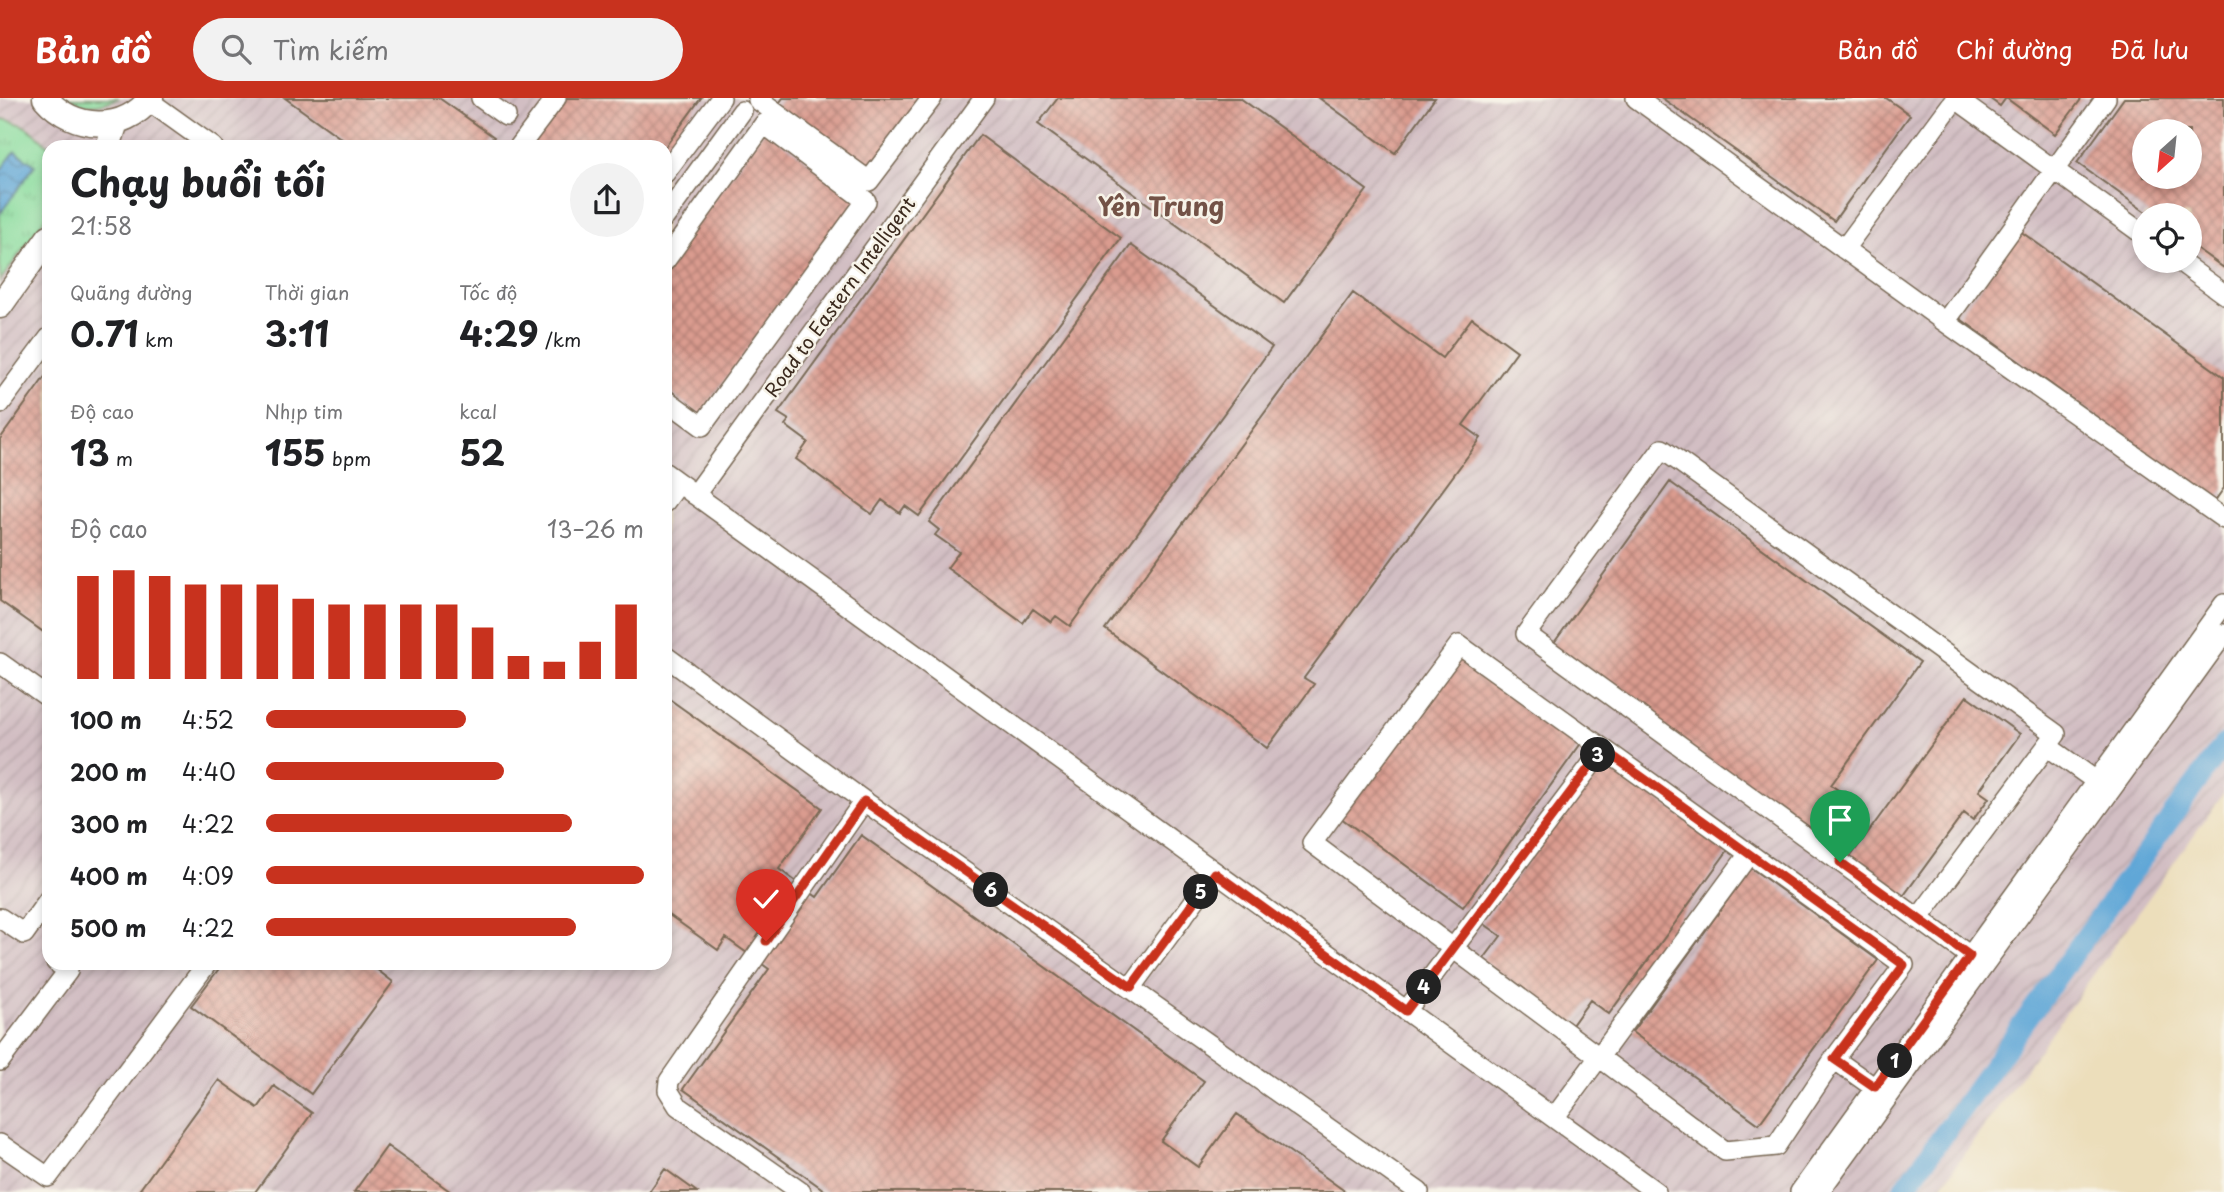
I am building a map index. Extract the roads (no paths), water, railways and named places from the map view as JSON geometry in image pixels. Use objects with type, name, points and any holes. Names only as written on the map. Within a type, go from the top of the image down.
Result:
[{"type":"main road","points":[[45,98],[58,111],[74,120],[93,124],[116,122],[138,111],[150,99]]},
{"type":"main road","points":[[110,140],[116,122]]},
{"type":"main road","points":[[0,306],[42,247]]},
{"type":"street","points":[[481,98],[506,116]]},
{"type":"street","points":[[524,140],[556,98]]},
{"type":"street","points":[[672,164],[721,98]]},
{"type":"street","points":[[672,208],[751,102],[869,181],[932,98]]},
{"type":"street","name":"Road to Eastern Intelligent","points":[[695,495],[984,98]]},
{"type":"street","points":[[1636,98],[1945,322],[2224,519]]},
{"type":"street","points":[[1844,249],[1955,98],[2132,226]]},
{"type":"street","points":[[1945,322],[2106,98]]},
{"type":"street","points":[[150,99],[204,140]]},
{"type":"street","points":[[672,251],[764,124],[866,201],[702,426],[672,403]]},
{"type":"street","points":[[2195,273],[2224,294]]},
{"type":"street","points":[[0,404],[42,347]]},
{"type":"street","points":[[1919,919],[2056,734],[1662,449],[1526,634],[1970,956]]},
{"type":"street","points":[[672,478],[1657,1192]]},
{"type":"street","points":[[1800,1192],[2224,604]]},
{"type":"street","points":[[1819,1192],[2224,634]]},
{"type":"street","points":[[1459,645],[1749,854],[1904,965],[1834,1059],[1776,1146],[1725,1151],[1312,844],[1459,645]]},
{"type":"street","points":[[672,661],[864,801],[1419,1192]]},
{"type":"street","points":[[0,663],[42,693]]},
{"type":"street","points":[[2047,746],[2096,782]]},
{"type":"street","points":[[1406,1011],[1603,749]]},
{"type":"street","points":[[801,1192],[678,1106],[668,1090],[669,1081],[864,801]]},
{"type":"street","points":[[1554,1118],[1749,854]]},
{"type":"street","points":[[1131,987],[1215,873]]},
{"type":"street","points":[[0,918],[24,934],[42,909]]},
{"type":"street","points":[[0,1061],[67,970]]},
{"type":"street","points":[[0,1144],[48,1177],[202,970]]},
{"type":"street","points":[[1834,1059],[1875,1087]]},
{"type":"water","points":[[15,151],[35,165],[0,214],[0,171]]},
{"type":"waterway","points":[[1902,1192],[2224,744]]},
{"type":"district","name":"Yên Trung","points":[[1161,207]]}]
